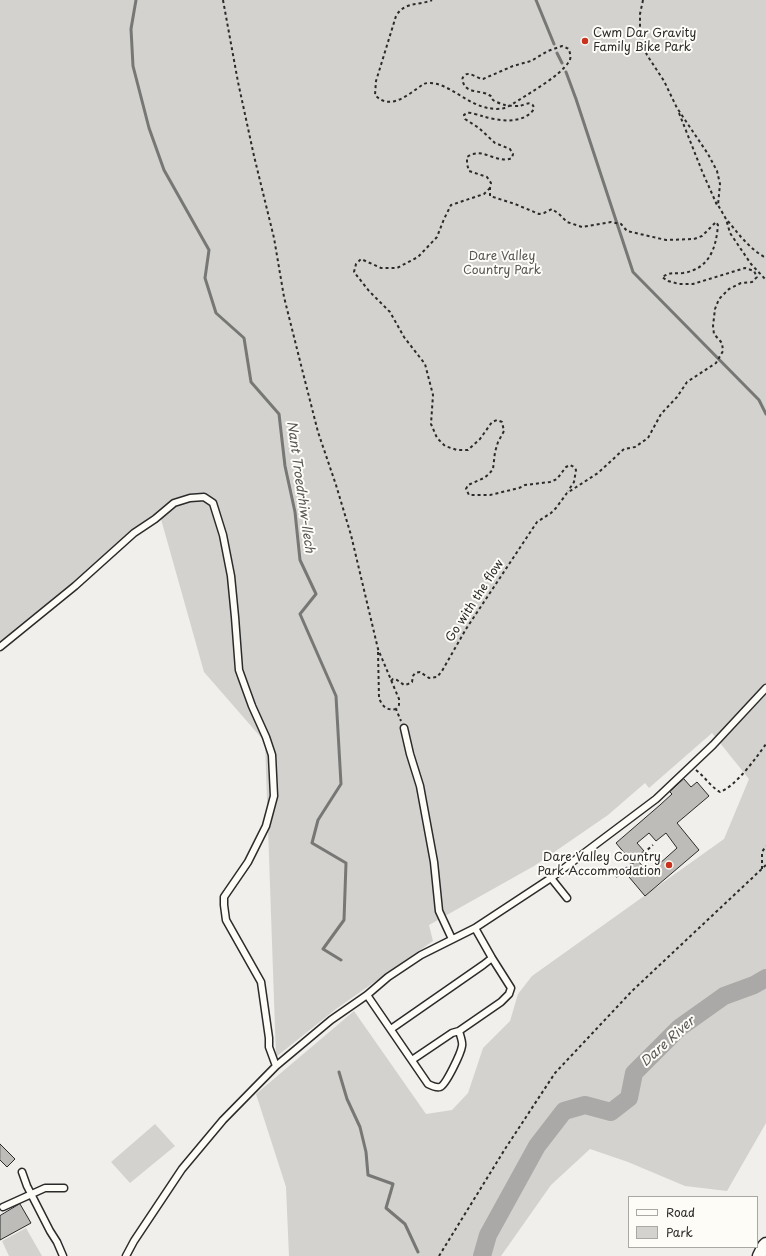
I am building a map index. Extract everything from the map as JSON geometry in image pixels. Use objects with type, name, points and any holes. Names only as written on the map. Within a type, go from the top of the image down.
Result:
[{"type":"street","points":[[759,1256],[766,1244]]},
{"type":"lane","points":[[0,647],[75,586],[134,533],[155,519],[174,503],[190,498],[204,497],[213,503],[223,535],[231,576],[238,670],[272,755],[274,796],[266,826],[248,862],[224,897],[224,905],[226,920],[261,982],[269,1047],[276,1066]]},
{"type":"lane","points":[[126,1256],[134,1241],[182,1169],[223,1120],[276,1066],[331,1020],[367,995],[388,977],[421,955],[475,928],[551,878],[656,799],[713,745],[766,688]]},
{"type":"lane","points":[[404,728],[420,786],[434,862],[439,911],[452,939]]},
{"type":"lane","points":[[551,878],[567,898]]},
{"type":"lane","points":[[412,1060],[452,1033],[459,1031],[501,1002],[509,994],[511,988],[475,928]]},
{"type":"lane","points":[[391,1029],[484,966],[492,958]]},
{"type":"lane","points":[[367,995],[428,1084],[438,1088],[442,1087],[448,1077],[463,1045],[459,1031]]},
{"type":"lane","points":[[22,1172],[31,1195],[63,1256]]},
{"type":"lane","points":[[3,1207],[45,1188],[64,1188]]},
{"type":"path","points":[[223,0],[238,82],[274,238],[284,297],[318,432],[351,535],[378,649],[399,699],[399,705],[396,709]]},
{"type":"path","name":"Go with the flow","points":[[432,0],[407,6],[400,10],[396,16],[376,81],[375,95],[384,101],[393,102],[402,99],[424,83],[430,82],[437,84],[469,102],[485,108],[496,109],[507,107],[510,105],[554,77],[568,63],[571,57],[569,49],[562,46],[548,51],[531,61],[513,66],[484,79],[479,79],[470,74],[464,76],[462,80],[468,89],[491,96],[495,101],[510,105],[520,106],[528,103],[534,105],[532,112],[525,117],[514,120],[492,119],[471,113],[464,115],[465,119],[480,128],[495,144],[510,149],[513,154],[512,158],[500,160],[484,154],[473,154],[467,157],[469,171],[487,177],[492,183],[490,188],[490,196],[539,214],[552,209],[567,222],[582,227],[611,222],[622,224],[627,231],[666,240],[694,239],[702,236],[716,222],[718,226],[717,236],[713,251],[705,264],[696,269],[683,273],[670,273],[662,277],[668,281],[679,284],[693,284],[745,268],[754,271],[757,277],[752,282],[741,283],[729,289],[717,304],[713,326],[714,334],[722,343],[723,351],[716,362],[687,382],[677,397],[661,414],[648,438],[636,447],[624,449],[598,473],[567,493]]},
{"type":"path","points":[[643,0],[640,14],[640,39],[647,55],[664,81],[677,108],[702,171],[718,205],[726,219],[741,238],[758,254],[766,258]]},
{"type":"path","points":[[677,108],[708,154],[717,171],[720,184],[718,205]]},
{"type":"path","name":"Go with the flow","points":[[391,681],[392,679],[397,680],[404,685],[408,684],[412,682],[412,676],[415,673],[420,672],[429,678],[437,677],[442,671],[466,628],[488,597],[531,529],[537,522],[556,508],[574,482],[576,470],[570,465],[566,467],[556,479],[550,482],[525,485],[519,488],[490,495],[469,495],[466,489],[468,485],[484,478],[493,469],[495,452],[504,431],[502,422],[497,420],[492,422],[480,439],[468,450],[457,450],[445,446],[437,438],[431,424],[433,395],[425,364],[404,337],[390,312],[369,291],[354,272],[356,264],[361,259],[381,268],[397,268],[418,257],[437,237],[451,205],[484,194],[490,188]]},
{"type":"path","points":[[726,219],[730,233],[751,264],[766,280]]},
{"type":"path","points":[[378,649],[380,698],[382,704],[386,708],[392,710],[396,709]]},
{"type":"path","points":[[396,709],[404,728]]},
{"type":"path","points":[[691,766],[720,792],[727,789],[756,759],[766,744]]},
{"type":"path","points":[[616,877],[653,845]]},
{"type":"path","points":[[762,869],[762,852],[766,846]]},
{"type":"path","points":[[591,848],[609,870]]},
{"type":"path","points":[[439,1256],[555,1073],[632,991],[766,865]]},
{"type":"green space","name":"Dare Valley Country Park","points":[[0,0],[766,0],[766,1123],[727,1191],[685,1186],[628,1162],[590,1149],[551,1185],[501,1256],[289,1256],[286,1187],[256,1094],[354,1011],[426,1114],[452,1110],[468,1093],[483,1048],[510,1021],[518,994],[532,976],[724,839],[749,779],[712,733],[649,788],[645,783],[608,815],[534,866],[429,925],[433,941],[336,1009],[276,1057],[265,742],[204,672],[159,512],[0,647]]},
{"type":"green space","points":[[155,1124],[175,1146],[130,1183],[111,1162]]},
{"type":"green space","points":[[26,1228],[42,1256],[9,1256],[2,1241]]},
{"type":"building","points":[[684,779],[691,787],[697,782],[709,796],[677,823],[699,850],[645,896],[624,871],[637,860],[649,873],[677,848],[666,833],[656,841],[649,833],[637,843],[644,851],[631,861],[616,843],[672,794],[670,792]]},
{"type":"building","points":[[0,1144],[15,1159],[7,1167],[0,1160]]},
{"type":"building","points":[[20,1204],[31,1223],[0,1240],[0,1216]]},
{"type":"waterway","name":"Nant Troedrhiw-llech","points":[[136,0],[131,29],[133,66],[149,128],[164,170],[209,250],[205,278],[216,313],[244,338],[251,382],[279,414],[285,466],[295,512],[300,560],[316,594],[300,614],[336,696],[341,784],[318,820],[312,843],[346,863],[344,920],[323,949],[341,960]]},
{"type":"waterway","points":[[536,0],[554,44]]},
{"type":"waterway","points":[[557,53],[562,63]]},
{"type":"waterway","points":[[566,72],[633,272],[759,400],[766,414]]},
{"type":"waterway","name":"Dare River","points":[[482,1256],[488,1235],[537,1146],[564,1111],[585,1105],[611,1112],[629,1098],[634,1073],[679,1028],[724,996],[754,985],[766,978]]},
{"type":"waterway","name":"Nant Troedrhiw-llech","points":[[339,1072],[347,1099],[360,1127],[366,1152],[368,1175],[393,1184],[386,1208],[405,1224],[418,1252]]},
{"type":"place","name":"Cwm Dar Gravity Family Bike Park","points":[[585,41]]},
{"type":"place","name":"Dare Valley Country Park Accommodation","points":[[669,865]]}]
